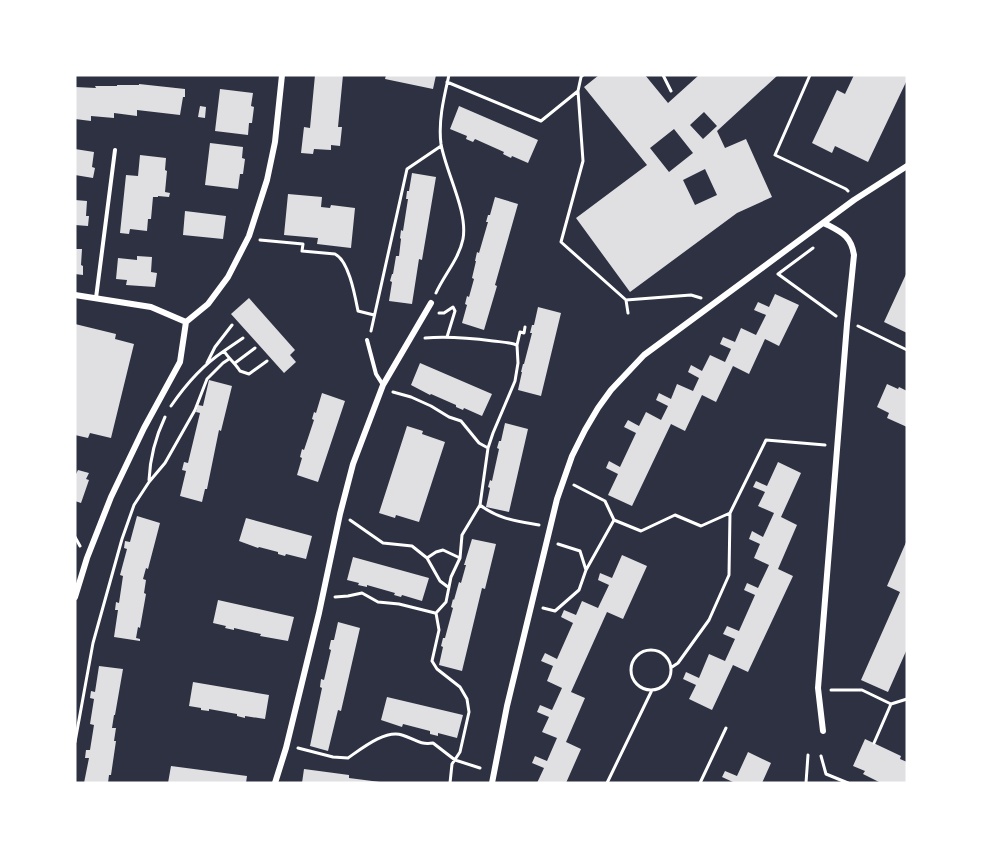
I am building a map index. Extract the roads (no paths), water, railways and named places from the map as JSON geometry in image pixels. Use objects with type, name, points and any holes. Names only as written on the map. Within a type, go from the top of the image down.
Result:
[{"type":"street","points":[[75,597],[87,558],[111,497],[144,428],[180,362],[186,322],[208,304],[228,278],[249,236],[267,180],[275,142],[282,75]]},
{"type":"street","points":[[492,783],[507,706],[557,499],[572,456],[598,408],[611,390],[644,355],[854,200],[907,166]]},
{"type":"street","points":[[823,731],[818,688],[854,255],[853,245],[843,233],[824,223]]},
{"type":"street","points":[[75,295],[151,307],[186,322]]},
{"type":"street","points":[[275,783],[286,748],[353,464],[383,385],[431,303]]},
{"type":"lane","points":[[96,298],[115,150]]},
{"type":"lane","points":[[367,340],[376,374],[383,385]]}]
